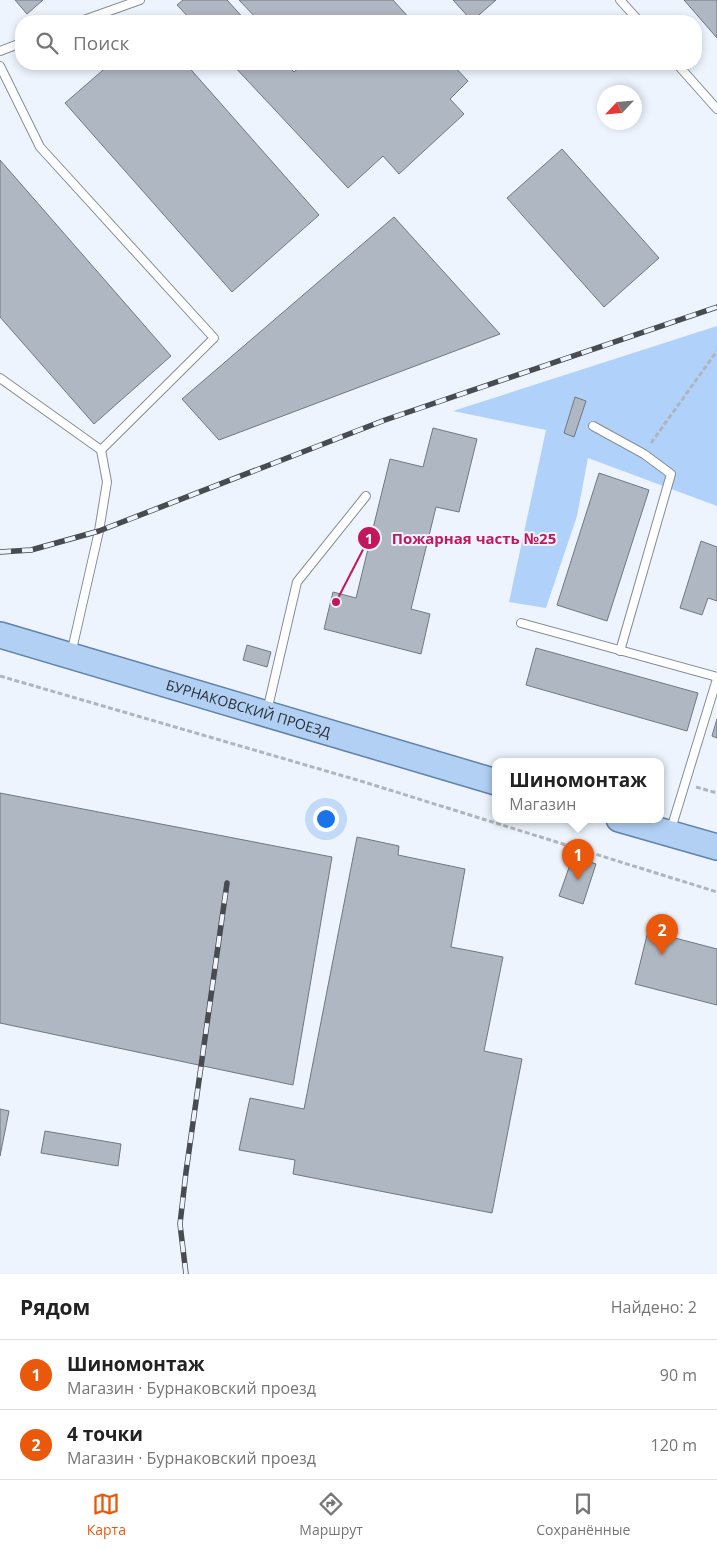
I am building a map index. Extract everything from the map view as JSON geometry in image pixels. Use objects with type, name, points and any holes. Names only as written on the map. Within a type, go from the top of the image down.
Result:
[{"type":"main road","name":"БУРНАКОВСКИЙ ПРОЕЗД","points":[[0,636],[492,781]]},
{"type":"main road","points":[[633,823],[717,847]]},
{"type":"lane","points":[[99,15],[140,0]]},
{"type":"lane","points":[[620,0],[634,15]]},
{"type":"lane","points":[[0,51],[15,45]]},
{"type":"lane","points":[[0,66],[40,147],[214,338],[101,450]]},
{"type":"lane","points":[[682,70],[717,109]]},
{"type":"lane","points":[[0,378],[101,450],[107,482],[99,531],[71,656]]},
{"type":"lane","points":[[593,426],[644,454],[671,474],[620,651]]},
{"type":"lane","points":[[266,713],[297,582],[366,496]]},
{"type":"lane","points":[[521,623],[717,678],[669,834]]},
{"type":"path","points":[[644,454],[717,352]]},
{"type":"path","points":[[0,676],[364,782],[492,822]]},
{"type":"path","points":[[684,784],[717,793]]},
{"type":"path","points":[[496,823],[717,892]]},
{"type":"shaded area","points":[[717,326],[717,506],[588,458],[577,516],[546,608],[509,602],[546,430],[453,411]]},
{"type":"building","points":[[15,0],[43,0],[27,14]]},
{"type":"building","points":[[183,0],[227,0],[241,15],[186,15],[177,5]]},
{"type":"building","points":[[239,0],[393,0],[407,15],[253,15]]},
{"type":"building","points":[[453,0],[496,0],[479,15],[467,15]]},
{"type":"building","points":[[684,0],[717,0],[717,38],[702,21],[702,15],[697,15]]},
{"type":"building","points":[[103,70],[191,70],[319,215],[232,292],[65,103]]},
{"type":"building","points":[[238,70],[292,70],[294,72],[296,70],[458,70],[468,81],[450,99],[464,114],[399,174],[383,156],[348,188]]},
{"type":"building","points":[[562,149],[659,258],[604,307],[507,198]]},
{"type":"building","points":[[0,160],[171,356],[94,424],[0,317]]},
{"type":"building","points":[[394,217],[500,334],[219,440],[182,399]]},
{"type":"building","points":[[575,397],[586,401],[574,437],[564,433]]},
{"type":"building","points":[[433,428],[477,439],[459,512],[436,507],[411,609],[430,614],[421,654],[324,629],[333,592],[356,598],[390,459],[423,467]]},
{"type":"building","points":[[599,473],[649,490],[607,621],[557,605]]},
{"type":"building","points":[[701,541],[717,547],[717,601],[708,598],[702,615],[680,608]]},
{"type":"building","points":[[247,645],[271,652],[267,667],[243,660]]},
{"type":"building","points":[[536,648],[698,693],[687,731],[526,685]]},
{"type":"building","points":[[717,719],[717,738],[712,736]]},
{"type":"building","points":[[0,793],[332,857],[293,1085],[0,1023]]},
{"type":"building","points":[[357,837],[399,846],[398,855],[465,869],[451,947],[503,957],[484,1051],[522,1059],[492,1213],[293,1174],[295,1160],[239,1150],[250,1098],[304,1109]]},
{"type":"building","points":[[573,856],[596,864],[583,904],[559,896]]},
{"type":"building","points":[[648,931],[717,949],[717,1005],[635,984]]},
{"type":"building","points":[[0,1109],[9,1111],[0,1156]]},
{"type":"building","points":[[45,1131],[121,1144],[118,1166],[41,1153]]},
{"type":"railway","points":[[0,552],[31,550],[99,531],[385,420],[717,307]]},
{"type":"railway","points":[[186,1274],[180,1224],[227,883]]},
{"type":"place","name":"Пожарная часть №25","points":[[336,602]]},
{"type":"place","name":"Шиномонтаж","points":[[578,880]]},
{"type":"place","name":"4 точки","points":[[662,955]]}]
